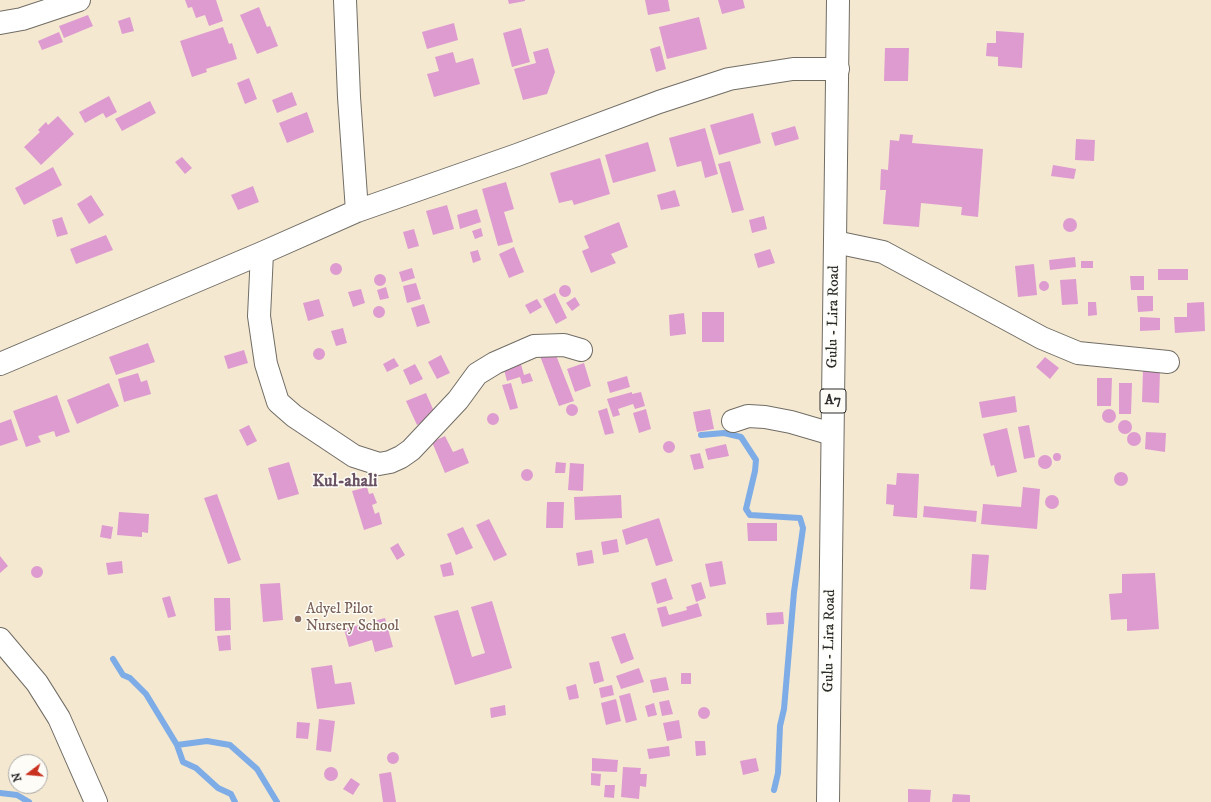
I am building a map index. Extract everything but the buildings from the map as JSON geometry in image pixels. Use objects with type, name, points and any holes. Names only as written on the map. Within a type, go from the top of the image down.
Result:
[{"type":"street","points":[[0,23],[22,19],[79,0]]},
{"type":"street","points":[[346,0],[349,97],[357,211]]},
{"type":"street","name":"Gulu - Lira Road","points":[[828,802],[838,0]]},
{"type":"street","points":[[0,364],[357,211],[517,156],[658,102],[729,79],[793,69],[838,69]]},
{"type":"street","points":[[835,242],[883,252],[1042,338],[1078,353],[1168,362]]},
{"type":"street","points":[[262,253],[259,316],[266,364],[278,402],[294,416],[354,456],[379,464],[390,462],[411,450],[458,400],[477,374],[495,363],[534,346],[564,345],[581,350]]},
{"type":"street","points":[[740,418],[791,422],[832,434]]},
{"type":"street","points":[[0,639],[37,683],[59,718],[96,802]]},
{"type":"waterway","points":[[701,435],[724,433],[741,437],[756,460],[755,471],[746,509],[750,515],[800,518],[803,528],[794,592],[784,709],[780,726],[778,773],[774,790]]},
{"type":"waterway","points":[[113,659],[123,675],[130,678],[146,694],[177,745],[183,762],[196,768],[218,788],[231,794],[235,802]]},
{"type":"waterway","points":[[177,745],[207,741],[230,745],[257,769],[277,802]]},
{"type":"waterway","points":[[0,793],[17,795],[29,802]]},
{"type":"place","name":"Adyel Pilot Nursery School","points":[[298,619]]},
{"type":"district","name":"Kul-ahali","points":[[345,482]]}]
